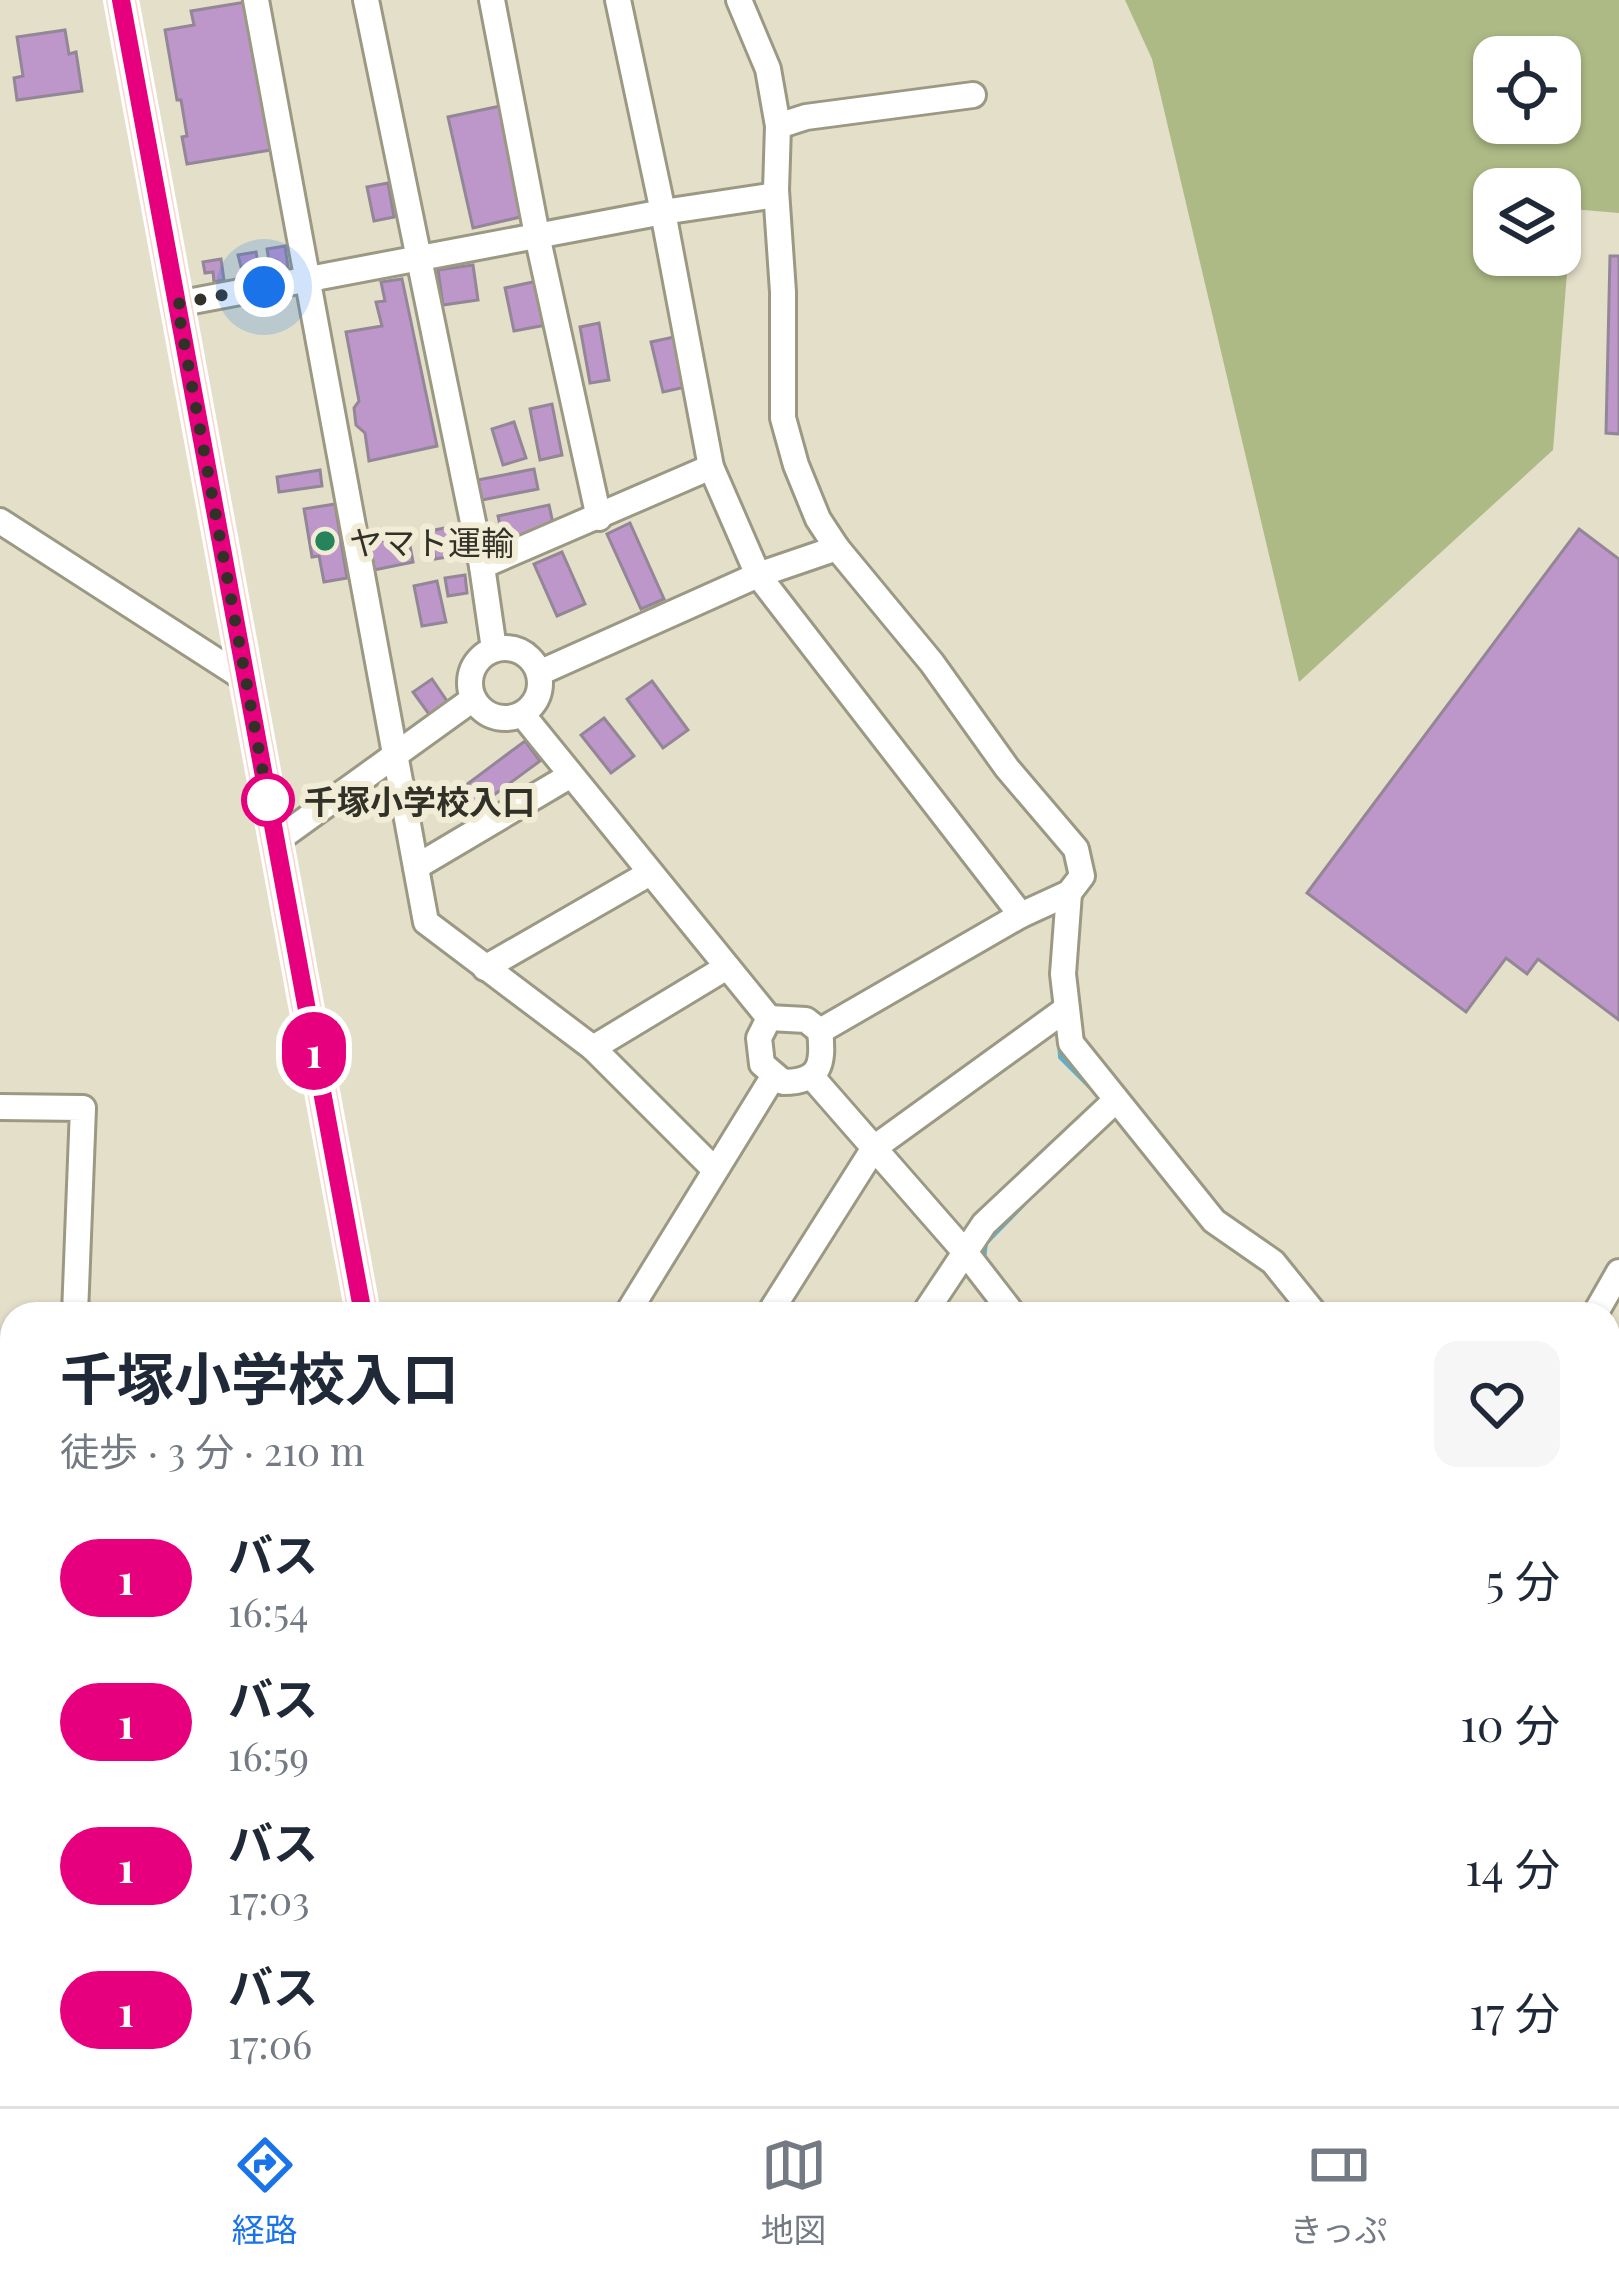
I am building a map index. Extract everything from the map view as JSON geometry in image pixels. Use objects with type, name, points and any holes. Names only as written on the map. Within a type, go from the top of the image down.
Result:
[{"type":"main road","points":[[121,0],[361,1302]]},
{"type":"street","points":[[256,0],[426,922],[592,1048],[715,1171]]},
{"type":"street","points":[[366,0],[482,566],[494,649]]},
{"type":"street","points":[[492,0],[599,518]]},
{"type":"street","points":[[618,0],[711,467],[758,575],[1021,915]]},
{"type":"street","points":[[739,0],[759,41],[778,126],[783,418],[818,519],[1007,768],[1076,849],[1082,876],[1069,893],[1021,915],[820,1031]]},
{"type":"street","points":[[778,126],[806,117],[974,95]]},
{"type":"street","points":[[177,304],[418,256],[776,195]]},
{"type":"street","points":[[482,566],[711,467]]},
{"type":"street","points":[[0,521],[245,679]]},
{"type":"street","points":[[539,673],[758,575],[837,548]]},
{"type":"street","points":[[513,648],[530,657],[539,673],[534,704],[522,714],[504,718],[486,713],[473,699],[470,679],[477,660],[494,649],[513,648]]},
{"type":"street","points":[[276,841],[473,699]]},
{"type":"street","points":[[522,714],[769,1018],[806,1020],[820,1031],[823,1052],[812,1076],[802,1082],[783,1082],[762,1064],[759,1038],[769,1018]]},
{"type":"street","points":[[416,867],[571,776]]},
{"type":"street","points":[[485,968],[650,874]]},
{"type":"street","points":[[1069,893],[1063,974],[1071,1043],[1214,1221],[1273,1262],[1305,1302]]},
{"type":"street","points":[[592,1048],[728,967]]},
{"type":"street","points":[[778,1302],[874,1148],[1066,1009]]},
{"type":"street","points":[[812,1076],[1004,1302]]},
{"type":"street","points":[[634,1302],[773,1077]]},
{"type":"street","points":[[931,1302],[984,1224],[1116,1100]]},
{"type":"street","points":[[0,1107],[82,1108],[76,1302]]},
{"type":"street","points":[[1602,1302],[1619,1271]]},
{"type":"green space","points":[[1125,0],[1619,0],[1619,213],[1581,210],[1581,168],[1473,168],[1473,276],[1567,276],[1553,450],[1299,682],[1152,59]]},
{"type":"building","points":[[246,2],[271,150],[187,164],[182,137],[187,136],[165,30],[194,25],[191,11]]},
{"type":"building","points":[[65,30],[69,54],[76,52],[82,91],[17,100],[14,78],[23,76],[17,37]]},
{"type":"building","points":[[505,105],[529,215],[473,228],[448,117]]},
{"type":"building","points":[[388,183],[394,217],[374,221],[367,187]]},
{"type":"building","points":[[285,246],[288,267],[278,269],[276,260],[269,261],[267,249]]},
{"type":"building","points":[[256,252],[260,273],[249,275],[248,265],[241,267],[238,255]]},
{"type":"building","points":[[1610,256],[1619,256],[1619,434],[1606,433]]},
{"type":"building","points":[[221,259],[224,280],[214,282],[213,272],[205,273],[203,262]]},
{"type":"building","points":[[473,265],[478,300],[443,305],[438,270]]},
{"type":"building","points":[[402,279],[437,446],[369,461],[365,433],[356,425],[354,408],[359,401],[346,332],[382,326],[376,302],[385,301],[381,282]]},
{"type":"building","points":[[537,281],[546,325],[514,331],[505,288]]},
{"type":"building","points":[[599,323],[609,380],[590,383],[580,327]]},
{"type":"building","points":[[674,337],[685,387],[663,392],[651,342]]},
{"type":"building","points":[[552,404],[562,455],[540,460],[530,409]]},
{"type":"building","points":[[514,422],[526,458],[503,465],[492,429]]},
{"type":"building","points":[[534,469],[538,489],[482,500],[478,480]]},
{"type":"building","points":[[320,470],[322,486],[279,492],[277,477]]},
{"type":"building","points":[[335,504],[347,578],[324,582],[319,556],[312,557],[304,509]]},
{"type":"building","points":[[549,505],[554,528],[503,539],[498,516]]},
{"type":"building","points":[[630,523],[664,599],[641,609],[607,534]]},
{"type":"building","points":[[454,526],[460,555],[435,559],[430,531]]},
{"type":"building","points":[[1579,529],[1619,559],[1619,1020],[1538,959],[1527,974],[1506,958],[1466,1012],[1307,893]]},
{"type":"building","points":[[408,535],[413,562],[374,570],[369,543]]},
{"type":"building","points":[[562,552],[585,604],[557,616],[534,564]]},
{"type":"building","points":[[465,575],[467,593],[448,596],[445,578]]},
{"type":"building","points":[[437,581],[446,622],[422,626],[414,586]]},
{"type":"building","points":[[432,679],[449,704],[431,717],[413,692]]},
{"type":"building","points":[[652,681],[688,730],[663,748],[627,699]]},
{"type":"building","points":[[604,718],[634,756],[611,773],[581,735]]},
{"type":"building","points":[[525,741],[540,761],[476,808],[462,788]]},
{"type":"waterway","points":[[1060,1040],[1061,1057],[1091,1087]]},
{"type":"waterway","points":[[983,1259],[985,1243],[1023,1204]]},
{"type":"bus line","name":"1","points":[[121,0],[361,1302]]},
{"type":"place","name":"ヤマト運輸","points":[[325,541]]},
{"type":"place","name":"千塚小学校入口","points":[[268,800]]},
{"type":"route","points":[[264,287],[177,304],[268,800]]}]
